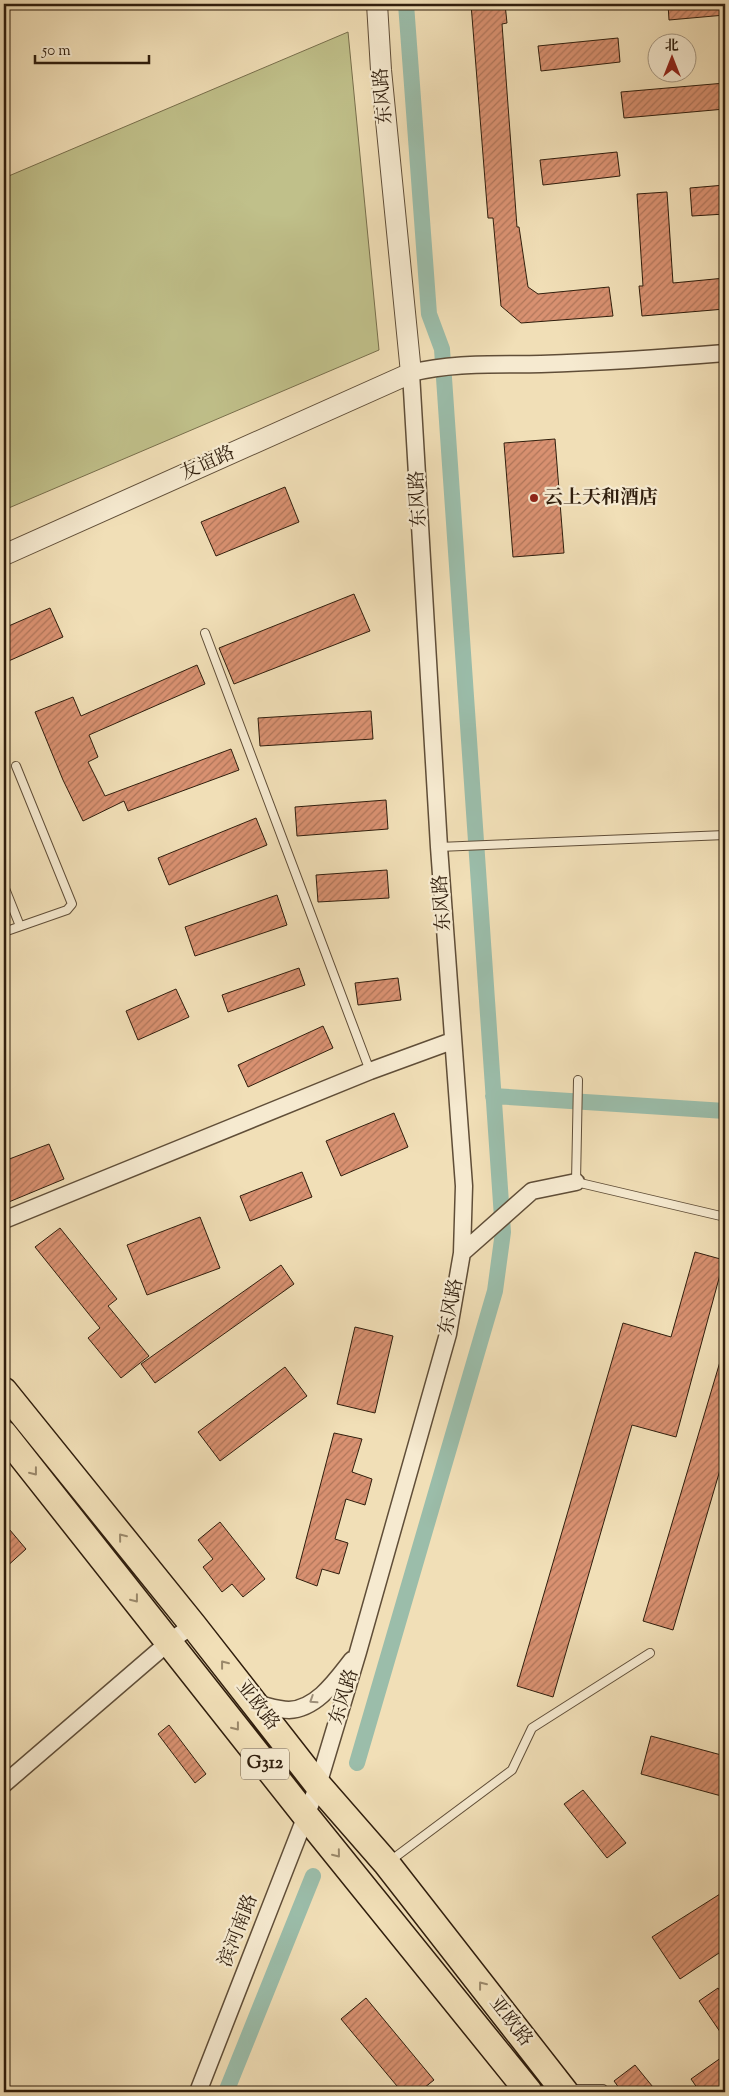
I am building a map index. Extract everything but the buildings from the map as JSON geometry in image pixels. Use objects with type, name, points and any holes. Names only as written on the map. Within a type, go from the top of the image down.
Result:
[{"type":"highway","name":"亚欧路","points":[[4,1391],[194,1625],[318,1785],[387,1864],[564,2091]]},
{"type":"highway","name":"亚欧路","points":[[4,1434],[306,1816],[529,2092]]},
{"type":"street","name":"东风路","points":[[318,1785],[358,1652],[448,1334],[462,1253],[464,1186],[439,847],[418,371],[381,70],[377,4]]},
{"type":"street","points":[[418,371],[457,366],[614,361],[725,353]]},
{"type":"street","name":"友谊路","points":[[4,555],[418,371]]},
{"type":"street","points":[[4,1220],[370,1071],[452,1041]]},
{"type":"street","points":[[462,1253],[532,1191],[576,1182]]},
{"type":"street","points":[[4,1784],[169,1642],[194,1625]]},
{"type":"street","points":[[254,1703],[289,1710],[303,1707],[316,1700],[333,1684],[358,1652]]},
{"type":"street","name":"滨河南路","points":[[198,2092],[318,1785]]},
{"type":"lane","points":[[204,633],[370,1071]]},
{"type":"lane","points":[[4,932],[67,910],[71,907],[72,901],[16,766]]},
{"type":"lane","points":[[439,847],[725,835]]},
{"type":"lane","points":[[4,886],[20,926]]},
{"type":"lane","points":[[578,1080],[576,1182],[725,1217]]},
{"type":"lane","points":[[387,1864],[512,1770],[532,1728],[650,1653]]},
{"type":"lane","points":[[564,2091],[604,2089],[606,2092]]},
{"type":"green space","points":[[348,32],[379,350],[4,510],[4,178]]},
{"type":"waterway","points":[[357,1763],[495,1291],[503,1232],[442,349],[429,314],[406,4]]},
{"type":"waterway","points":[[493,1096],[725,1111]]},
{"type":"waterway","points":[[226,2092],[313,1876]]},
{"type":"place","name":"云上天和酒店","points":[[534,498]]}]
